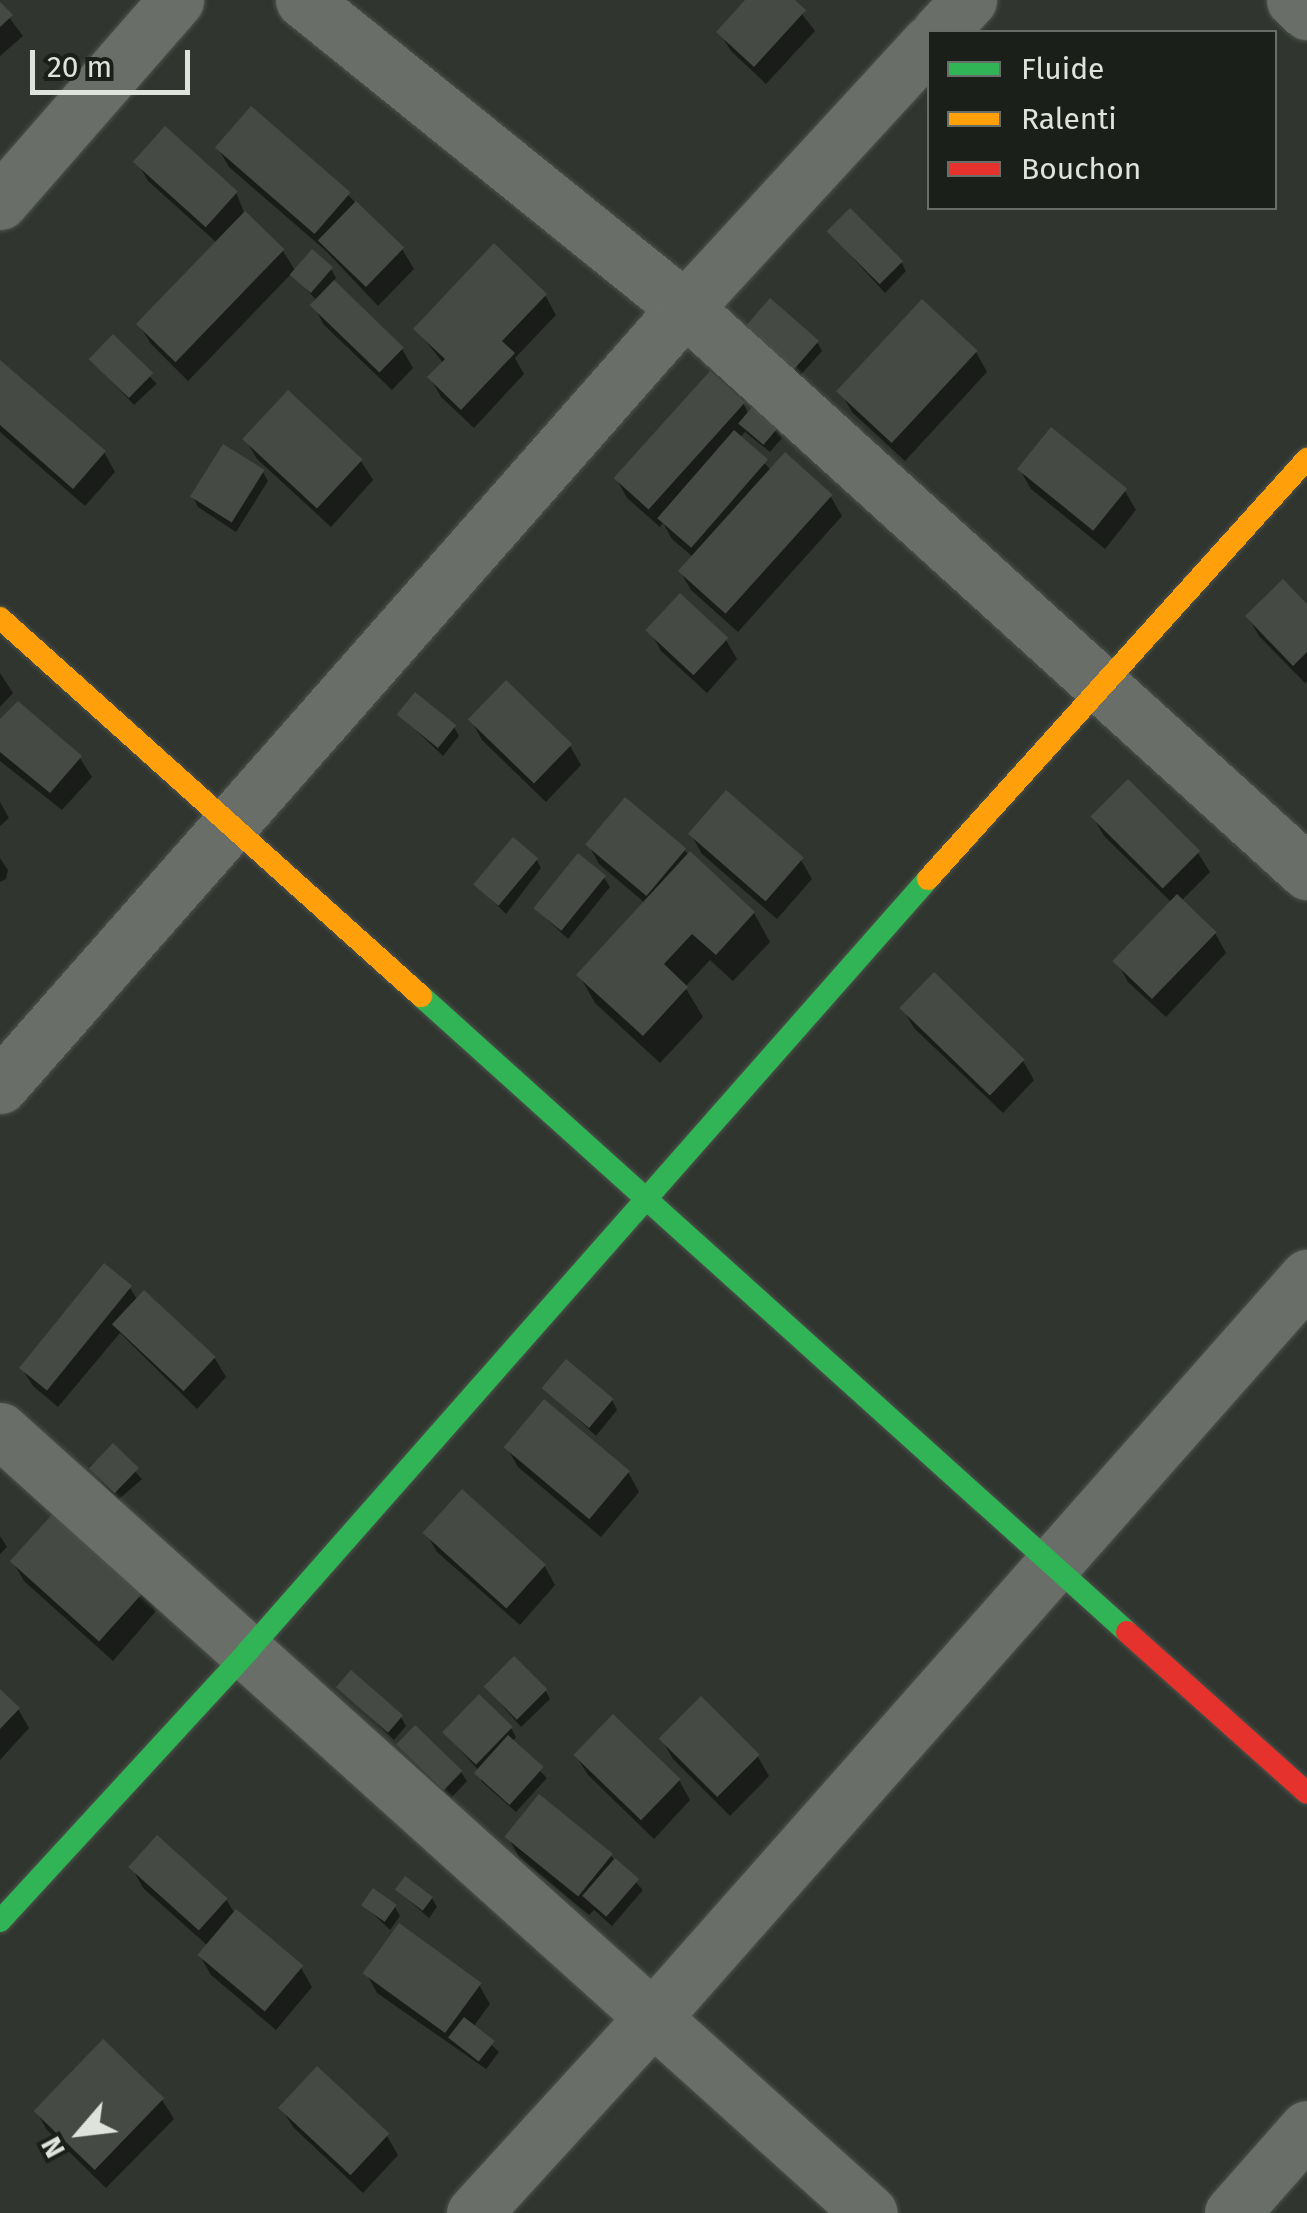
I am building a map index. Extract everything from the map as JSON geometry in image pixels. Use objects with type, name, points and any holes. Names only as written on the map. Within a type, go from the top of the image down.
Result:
[{"type":"street","points":[[0,202],[176,0]]},
{"type":"street","points":[[303,0],[685,308],[1307,872]]},
{"type":"street","points":[[942,30],[970,0]]},
{"type":"street","points":[[1294,0],[1307,12]]},
{"type":"street","points":[[0,1086],[685,308],[927,46]]},
{"type":"street","points":[[0,1921],[247,1652],[1100,684],[1307,459]]},
{"type":"street","points":[[0,618],[1307,1794]]},
{"type":"street","points":[[474,2213],[653,2018],[1307,1277]]},
{"type":"street","points":[[0,1430],[870,2213]]},
{"type":"street","points":[[1246,2208],[1307,2128]]},
{"type":"building","points":[[745,0],[795,0],[806,10],[754,67],[716,32]]},
{"type":"building","points":[[0,2],[13,15],[0,27]]},
{"type":"building","points":[[251,106],[351,193],[315,234],[215,148]]},
{"type":"building","points":[[165,126],[238,192],[206,227],[133,162]]},
{"type":"building","points":[[356,201],[404,248],[366,287],[318,241]]},
{"type":"building","points":[[850,208],[903,261],[880,284],[827,231]]},
{"type":"building","points":[[245,211],[285,249],[176,362],[136,324]]},
{"type":"building","points":[[494,243],[547,294],[502,341],[515,353],[461,410],[427,377],[445,359],[413,329]]},
{"type":"building","points":[[312,249],[333,267],[311,293],[290,275]]},
{"type":"building","points":[[334,280],[404,347],[379,373],[310,305]]},
{"type":"building","points":[[770,298],[819,341],[792,372],[743,329]]},
{"type":"building","points":[[922,299],[978,351],[892,443],[836,391]]},
{"type":"building","points":[[113,334],[153,373],[129,398],[89,359]]},
{"type":"building","points":[[0,360],[106,451],[73,489],[0,425]]},
{"type":"building","points":[[710,371],[745,402],[649,509],[614,478]]},
{"type":"building","points":[[288,390],[363,460],[317,509],[242,439]]},
{"type":"building","points":[[753,406],[778,427],[763,445],[738,424]]},
{"type":"building","points":[[1051,427],[1127,489],[1093,531],[1017,469]]},
{"type":"building","points":[[734,430],[768,460],[691,548],[657,518]]},
{"type":"building","points":[[223,444],[265,470],[232,523],[190,497]]},
{"type":"building","points":[[785,452],[833,495],[726,614],[678,571]]},
{"type":"building","points":[[1283,579],[1307,604],[1307,652],[1293,666],[1245,616]]},
{"type":"building","points":[[680,593],[728,638],[693,675],[645,630]]},
{"type":"building","points":[[506,680],[572,744],[534,783],[468,720]]},
{"type":"building","points":[[415,692],[456,725],[438,748],[397,715]]},
{"type":"building","points":[[18,701],[82,756],[50,793],[0,752],[0,719]]},
{"type":"building","points":[[1128,779],[1200,851],[1163,889],[1091,816]]},
{"type":"building","points":[[726,790],[804,858],[766,901],[688,834]]},
{"type":"building","points":[[625,797],[686,848],[646,896],[585,844]]},
{"type":"building","points":[[513,837],[538,858],[498,906],[473,884]]},
{"type":"building","points":[[690,851],[755,912],[716,955],[692,934],[664,964],[688,987],[643,1036],[576,975]]},
{"type":"building","points":[[578,853],[606,876],[561,931],[533,908]]},
{"type":"building","points":[[1177,894],[1217,932],[1152,999],[1112,961]]},
{"type":"building","points":[[934,972],[1025,1060],[990,1095],[899,1008]]},
{"type":"building","points":[[104,1263],[132,1286],[47,1391],[19,1368]]},
{"type":"building","points":[[144,1290],[216,1357],[184,1391],[112,1324]]},
{"type":"building","points":[[566,1359],[613,1399],[589,1428],[542,1388]]},
{"type":"building","points":[[544,1399],[630,1471],[589,1519],[504,1447]]},
{"type":"building","points":[[113,1443],[139,1468],[115,1493],[89,1468]]},
{"type":"building","points":[[462,1489],[546,1565],[506,1608],[423,1533]]},
{"type":"building","points":[[56,1510],[145,1590],[99,1642],[10,1561]]},
{"type":"building","points":[[514,1656],[547,1689],[517,1720],[484,1686]]},
{"type":"building","points":[[351,1670],[403,1715],[388,1733],[336,1687]]},
{"type":"building","points":[[0,1689],[20,1708],[0,1729]]},
{"type":"building","points":[[479,1694],[513,1727],[476,1765],[442,1732]]},
{"type":"building","points":[[701,1696],[760,1755],[717,1797],[659,1738]]},
{"type":"building","points":[[613,1714],[681,1779],[641,1820],[573,1755]]},
{"type":"building","points":[[415,1725],[462,1771],[444,1790],[396,1744]]},
{"type":"building","points":[[508,1735],[544,1767],[510,1805],[474,1773]]},
{"type":"building","points":[[539,1794],[613,1854],[578,1897],[504,1837]]},
{"type":"building","points":[[157,1835],[228,1899],[199,1931],[128,1867]]},
{"type":"building","points":[[615,1858],[639,1879],[606,1917],[582,1896]]},
{"type":"building","points":[[405,1876],[433,1897],[423,1911],[395,1890]]},
{"type":"building","points":[[373,1888],[397,1905],[385,1922],[361,1905]]},
{"type":"building","points":[[236,1909],[303,1966],[265,2012],[197,1955]]},
{"type":"building","points":[[399,1923],[482,1983],[445,2033],[363,1973]]},
{"type":"building","points":[[464,2017],[495,2041],[479,2061],[448,2037]]},
{"type":"building","points":[[103,2039],[164,2098],[95,2170],[34,2111]]},
{"type":"building","points":[[317,2066],[389,2134],[351,2175],[278,2108]]},
{"type":"traffic: fast","points":[[0,1921],[247,1652],[928,879]]},
{"type":"traffic: fast","points":[[421,996],[1127,1632]]},
{"type":"traffic: slow","points":[[928,879],[1307,459]]},
{"type":"traffic: slow","points":[[0,618],[421,996]]},
{"type":"traffic: jam","points":[[1127,1632],[1307,1793]]}]
